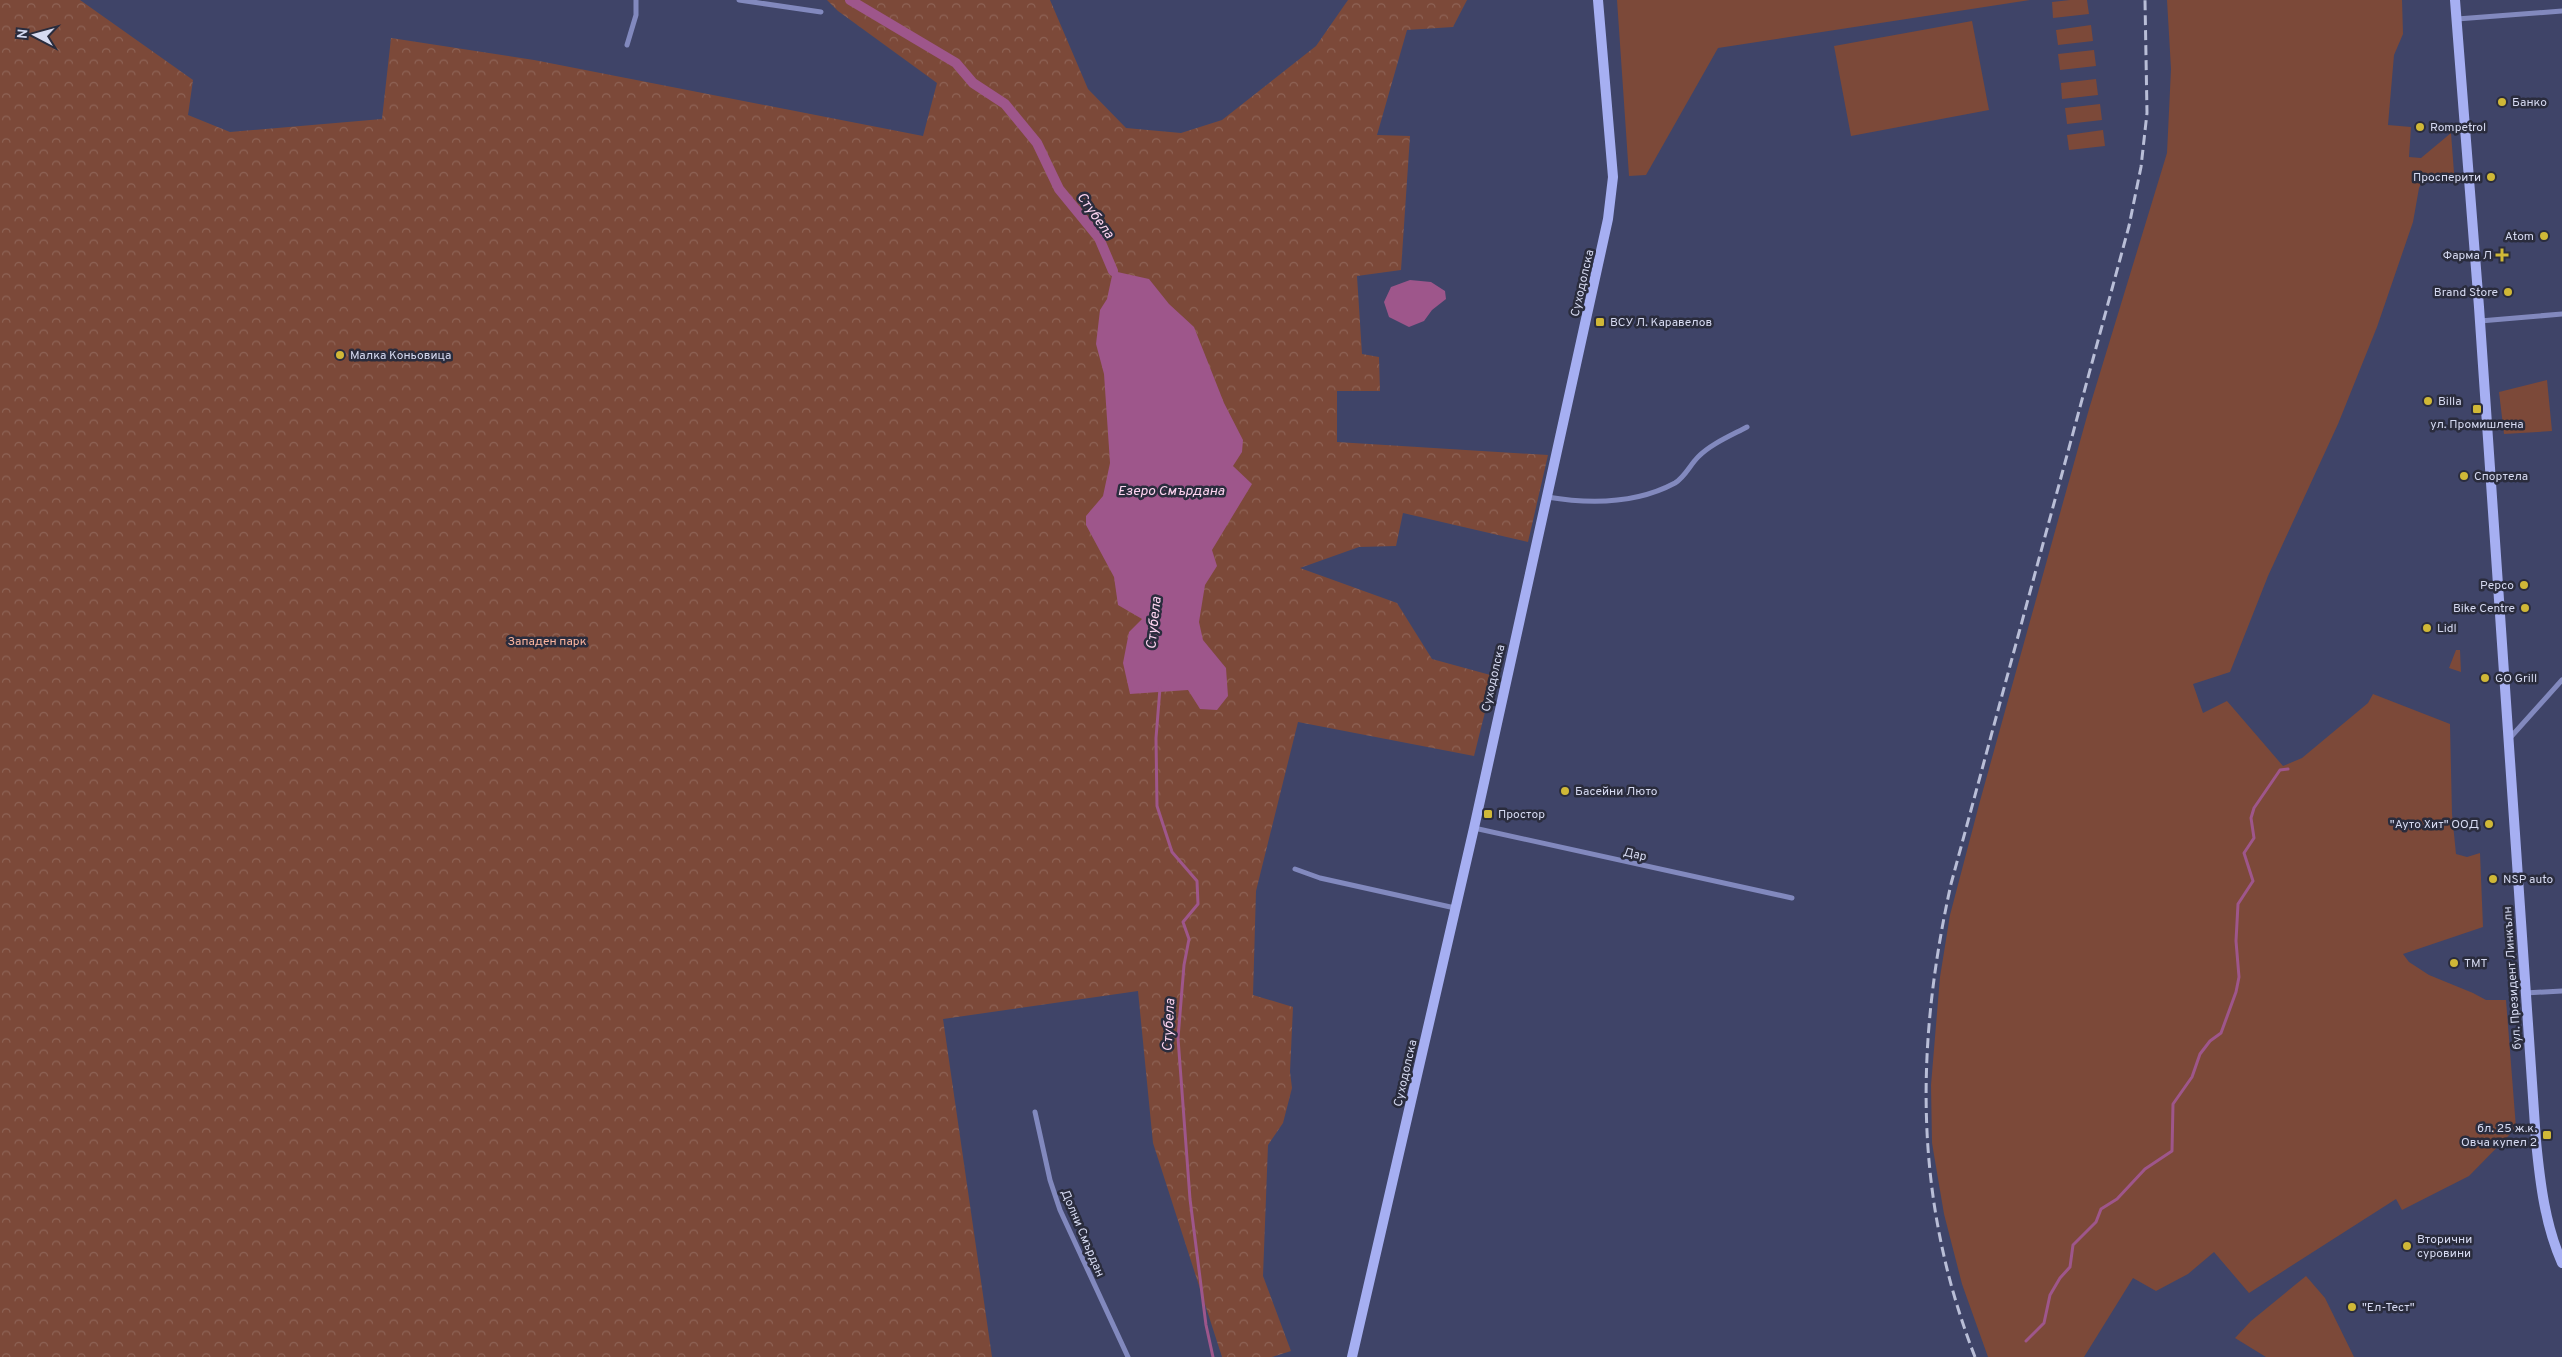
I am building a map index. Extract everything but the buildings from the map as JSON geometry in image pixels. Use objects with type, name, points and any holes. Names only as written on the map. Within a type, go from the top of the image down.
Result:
[{"type":"street","points":[[627,45],[636,15],[636,0]]},
{"type":"street","points":[[739,0],[821,12]]},
{"type":"street","name":"Суходолска","points":[[1352,1357],[1474,828],[1611,206],[1613,177],[1598,0]]},
{"type":"street","name":"бул. Президент Линкълн","points":[[2455,0],[2480,321],[2540,1186],[2551,1230],[2562,1263]]},
{"type":"street","points":[[2456,19],[2562,11]]},
{"type":"street","points":[[2480,321],[2562,314]]},
{"type":"street","points":[[1547,497],[1599,502],[1624,499],[1662,488],[1676,482],[1706,450],[1747,427]]},
{"type":"street","points":[[2508,740],[2562,680]]},
{"type":"street","name":"Дар","points":[[1474,828],[1792,898]]},
{"type":"street","points":[[1295,869],[1320,878],[1455,908]]},
{"type":"street","points":[[2526,993],[2562,991]]},
{"type":"street","name":"Долни Смърдан","points":[[1035,1112],[1050,1180],[1060,1210],[1128,1357]]},
{"type":"green space","name":"Западен парк","points":[[0,0],[80,0],[193,80],[188,115],[230,132],[382,119],[391,38],[534,60],[923,136],[937,83],[838,11],[827,0],[1050,0],[1088,89],[1126,128],[1181,133],[1222,120],[1316,46],[1348,0],[1467,0],[1453,27],[1407,30],[1377,135],[1410,136],[1401,270],[1357,276],[1362,354],[1379,357],[1380,391],[1337,391],[1337,442],[1548,455],[1528,542],[1403,513],[1396,546],[1359,547],[1300,568],[1397,603],[1432,659],[1494,676],[1474,756],[1298,722],[1256,891],[1253,995],[1293,1007],[1290,1072],[1292,1088],[1283,1123],[1268,1145],[1263,1276],[1291,1351],[1272,1357],[1222,1357],[1153,1143],[1138,991],[943,1019],[992,1357],[0,1357]]},
{"type":"green space","points":[[1617,0],[2030,0],[1718,48],[1646,175],[1629,176]]},
{"type":"green space","points":[[2087,0],[2089,14],[2053,18],[2052,2]]},
{"type":"green space","points":[[2167,0],[2402,0],[2403,34],[2394,55],[2388,125],[2411,127],[2409,157],[2421,158],[2451,133],[2454,173],[2425,175],[2419,188],[2413,222],[2377,327],[2338,424],[2268,576],[2230,672],[2193,684],[2203,713],[2227,701],[2283,766],[2302,758],[2368,703],[2373,694],[2450,724],[2452,814],[2456,854],[2467,857],[2480,853],[2483,927],[2403,954],[2409,962],[2429,975],[2486,1000],[2506,1000],[2516,1128],[2469,1176],[2402,1210],[2396,1199],[2249,1293],[2214,1252],[2188,1274],[2156,1291],[2133,1278],[2084,1357],[1988,1357],[1962,1284],[1944,1214],[1932,1143],[1931,1085],[1940,977],[1950,915],[1980,801],[2089,409],[2167,153],[2171,69]]},
{"type":"green space","points":[[1972,21],[1989,110],[1851,136],[1834,46]]},
{"type":"green space","points":[[2091,25],[2093,41],[2058,45],[2056,30]]},
{"type":"green space","points":[[2094,50],[2096,66],[2060,70],[2058,54]]},
{"type":"green space","points":[[2096,79],[2098,95],[2062,99],[2061,83]]},
{"type":"green space","points":[[2100,104],[2102,120],[2067,124],[2065,108]]},
{"type":"green space","points":[[2103,130],[2105,146],[2069,150],[2067,135]]},
{"type":"green space","points":[[2547,380],[2552,431],[2504,434],[2499,392]]},
{"type":"green space","points":[[2456,650],[2460,650],[2461,672],[2449,668]]},
{"type":"green space","points":[[2306,1276],[2325,1298],[2354,1357],[2266,1357],[2235,1338],[2251,1321]]},
{"type":"water","name":"Езеро Смърдана","points":[[1113,271],[1149,279],[1169,304],[1194,327],[1224,403],[1243,440],[1242,452],[1233,466],[1252,484],[1212,550],[1217,566],[1205,585],[1199,622],[1203,640],[1226,668],[1228,696],[1217,710],[1200,709],[1188,690],[1130,694],[1123,663],[1129,632],[1142,619],[1118,605],[1114,577],[1086,525],[1086,516],[1103,496],[1110,463],[1104,374],[1096,344],[1100,310],[1107,299]]},
{"type":"water","points":[[1410,280],[1431,282],[1445,291],[1446,299],[1432,310],[1424,321],[1409,327],[1389,317],[1384,302],[1391,287]]},
{"type":"waterway","name":"Стубела","points":[[850,0],[956,63],[973,83],[1005,104],[1037,143],[1059,189],[1099,238],[1113,271]]},
{"type":"waterway","name":"Стубела","points":[[1160,688],[1156,738],[1157,806],[1172,852],[1197,881],[1198,904],[1183,922],[1189,939],[1184,965],[1178,1038],[1190,1199],[1206,1325],[1213,1357]]},
{"type":"waterway","points":[[2026,1341],[2044,1323],[2050,1295],[2060,1278],[2070,1267],[2073,1245],[2096,1222],[2101,1209],[2117,1199],[2145,1169],[2172,1151],[2173,1104],[2192,1077],[2200,1054],[2210,1041],[2221,1033],[2236,992],[2239,977],[2236,941],[2238,904],[2253,881],[2244,853],[2254,838],[2251,818],[2254,808],[2280,770],[2288,769]]},
{"type":"railway","points":[[1975,1357],[1955,1298],[1940,1240],[1931,1181],[1927,1123],[1927,1064],[1931,1005],[1939,945],[1951,884],[2129,226],[2141,167],[2147,113],[2145,0]]},
{"type":"place","name":"Банко","points":[[2502,102]]},
{"type":"place","name":"Rompetrol","points":[[2420,127]]},
{"type":"place","name":"Просперити","points":[[2491,177]]},
{"type":"place","name":"Atom","points":[[2544,236]]},
{"type":"place","name":"Фарма Л","points":[[2502,255]]},
{"type":"place","name":"Brand Store","points":[[2508,292]]},
{"type":"place","name":"ВСУ Л. Каравелов","points":[[1600,322]]},
{"type":"place","name":"Малка Коньовица","points":[[340,355]]},
{"type":"place","name":"Billa","points":[[2428,401]]},
{"type":"place","name":"ул. Промишлена","points":[[2477,409]]},
{"type":"place","name":"Спортела","points":[[2464,476]]},
{"type":"place","name":"Pepco","points":[[2524,585]]},
{"type":"place","name":"Bike Centre","points":[[2525,608]]},
{"type":"place","name":"Lidl","points":[[2427,628]]},
{"type":"place","name":"GO Grill","points":[[2485,678]]},
{"type":"place","name":"Басейни Люто","points":[[1565,791]]},
{"type":"place","name":"Простор","points":[[1488,814]]},
{"type":"place","name":"\"Ауто Хит\" ООД","points":[[2489,824]]},
{"type":"place","name":"NSP auto","points":[[2493,879]]},
{"type":"place","name":"TMT","points":[[2454,963]]},
{"type":"place","name":"бл. 25 ж.к. Овча купел 2","points":[[2547,1135]]},
{"type":"place","name":"Вторични суровини","points":[[2407,1246]]},
{"type":"place","name":"\"Ел-Тест\"","points":[[2352,1307]]}]
